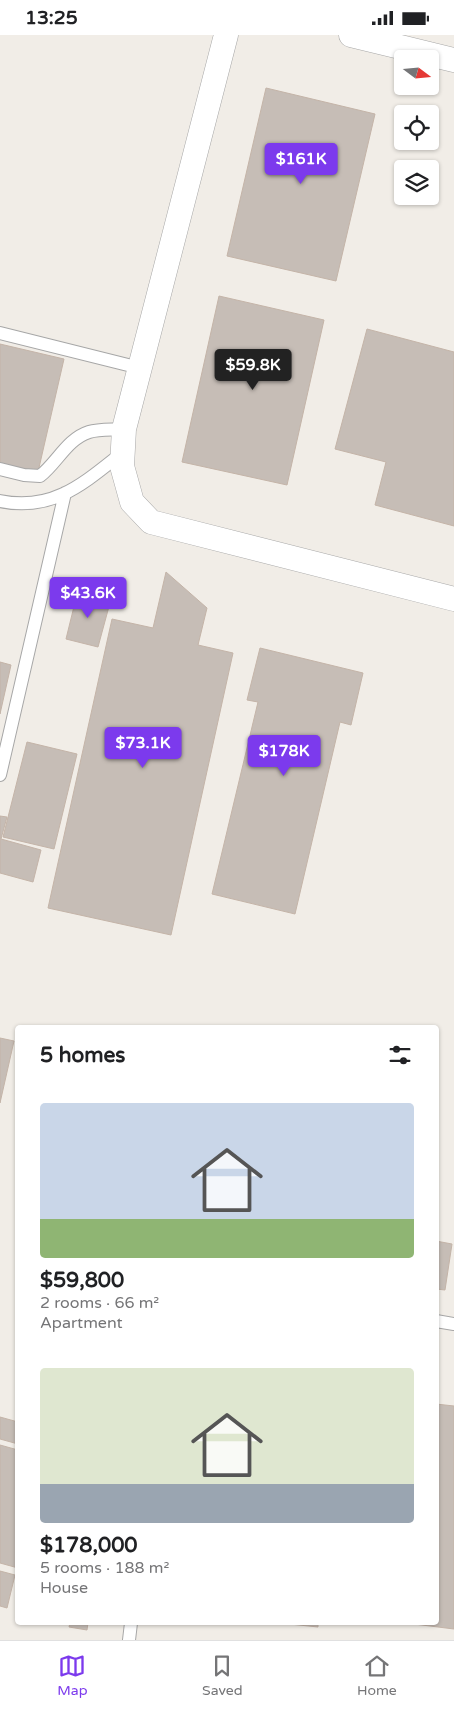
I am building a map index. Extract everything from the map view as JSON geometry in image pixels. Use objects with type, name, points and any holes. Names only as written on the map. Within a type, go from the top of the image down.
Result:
[{"type":"street","points":[[226,35],[124,429],[122,466],[132,502],[151,522],[454,599]]},
{"type":"street","points":[[351,35],[454,60]]},
{"type":"lane","points":[[0,333],[140,368]]},
{"type":"lane","points":[[0,469],[24,475],[40,476],[49,470],[72,442],[88,432],[124,429]]},
{"type":"lane","points":[[0,501],[13,503],[46,502],[80,486],[122,453]]},
{"type":"lane","points":[[0,775],[64,493]]},
{"type":"lane","points":[[439,1322],[454,1324]]},
{"type":"lane","points":[[129,1640],[131,1625]]},
{"type":"building","points":[[266,88],[375,114],[336,281],[227,256]]},
{"type":"building","points":[[219,296],[324,320],[287,485],[182,462]]},
{"type":"building","points":[[367,329],[454,352],[454,526],[375,505],[386,462],[335,449]]},
{"type":"building","points":[[0,344],[64,359],[38,472],[0,463]]},
{"type":"building","points":[[166,572],[207,608],[198,645],[233,653],[171,935],[48,908],[112,619],[153,628]]},
{"type":"building","points":[[78,590],[111,599],[98,647],[66,639]]},
{"type":"building","points":[[260,648],[363,673],[351,725],[340,722],[295,914],[212,894],[258,702],[247,700]]},
{"type":"building","points":[[0,662],[11,665],[0,714]]},
{"type":"building","points":[[27,742],[77,754],[54,849],[3,837]]},
{"type":"building","points":[[0,816],[7,817],[1,839],[41,850],[33,882],[0,873]]},
{"type":"building","points":[[0,1038],[14,1041],[0,1103]]},
{"type":"building","points":[[439,1242],[452,1244],[445,1290],[439,1289]]},
{"type":"building","points":[[439,1404],[454,1406],[454,1629],[422,1625],[439,1625]]},
{"type":"building","points":[[0,1417],[15,1421],[15,1443],[0,1439]]},
{"type":"building","points":[[0,1445],[15,1449],[15,1567],[0,1563]]},
{"type":"building","points":[[0,1571],[15,1575],[7,1608],[0,1606]]},
{"type":"building","points":[[70,1625],[88,1625],[87,1630],[69,1627]]},
{"type":"building","points":[[299,1625],[318,1625],[318,1627]]}]
